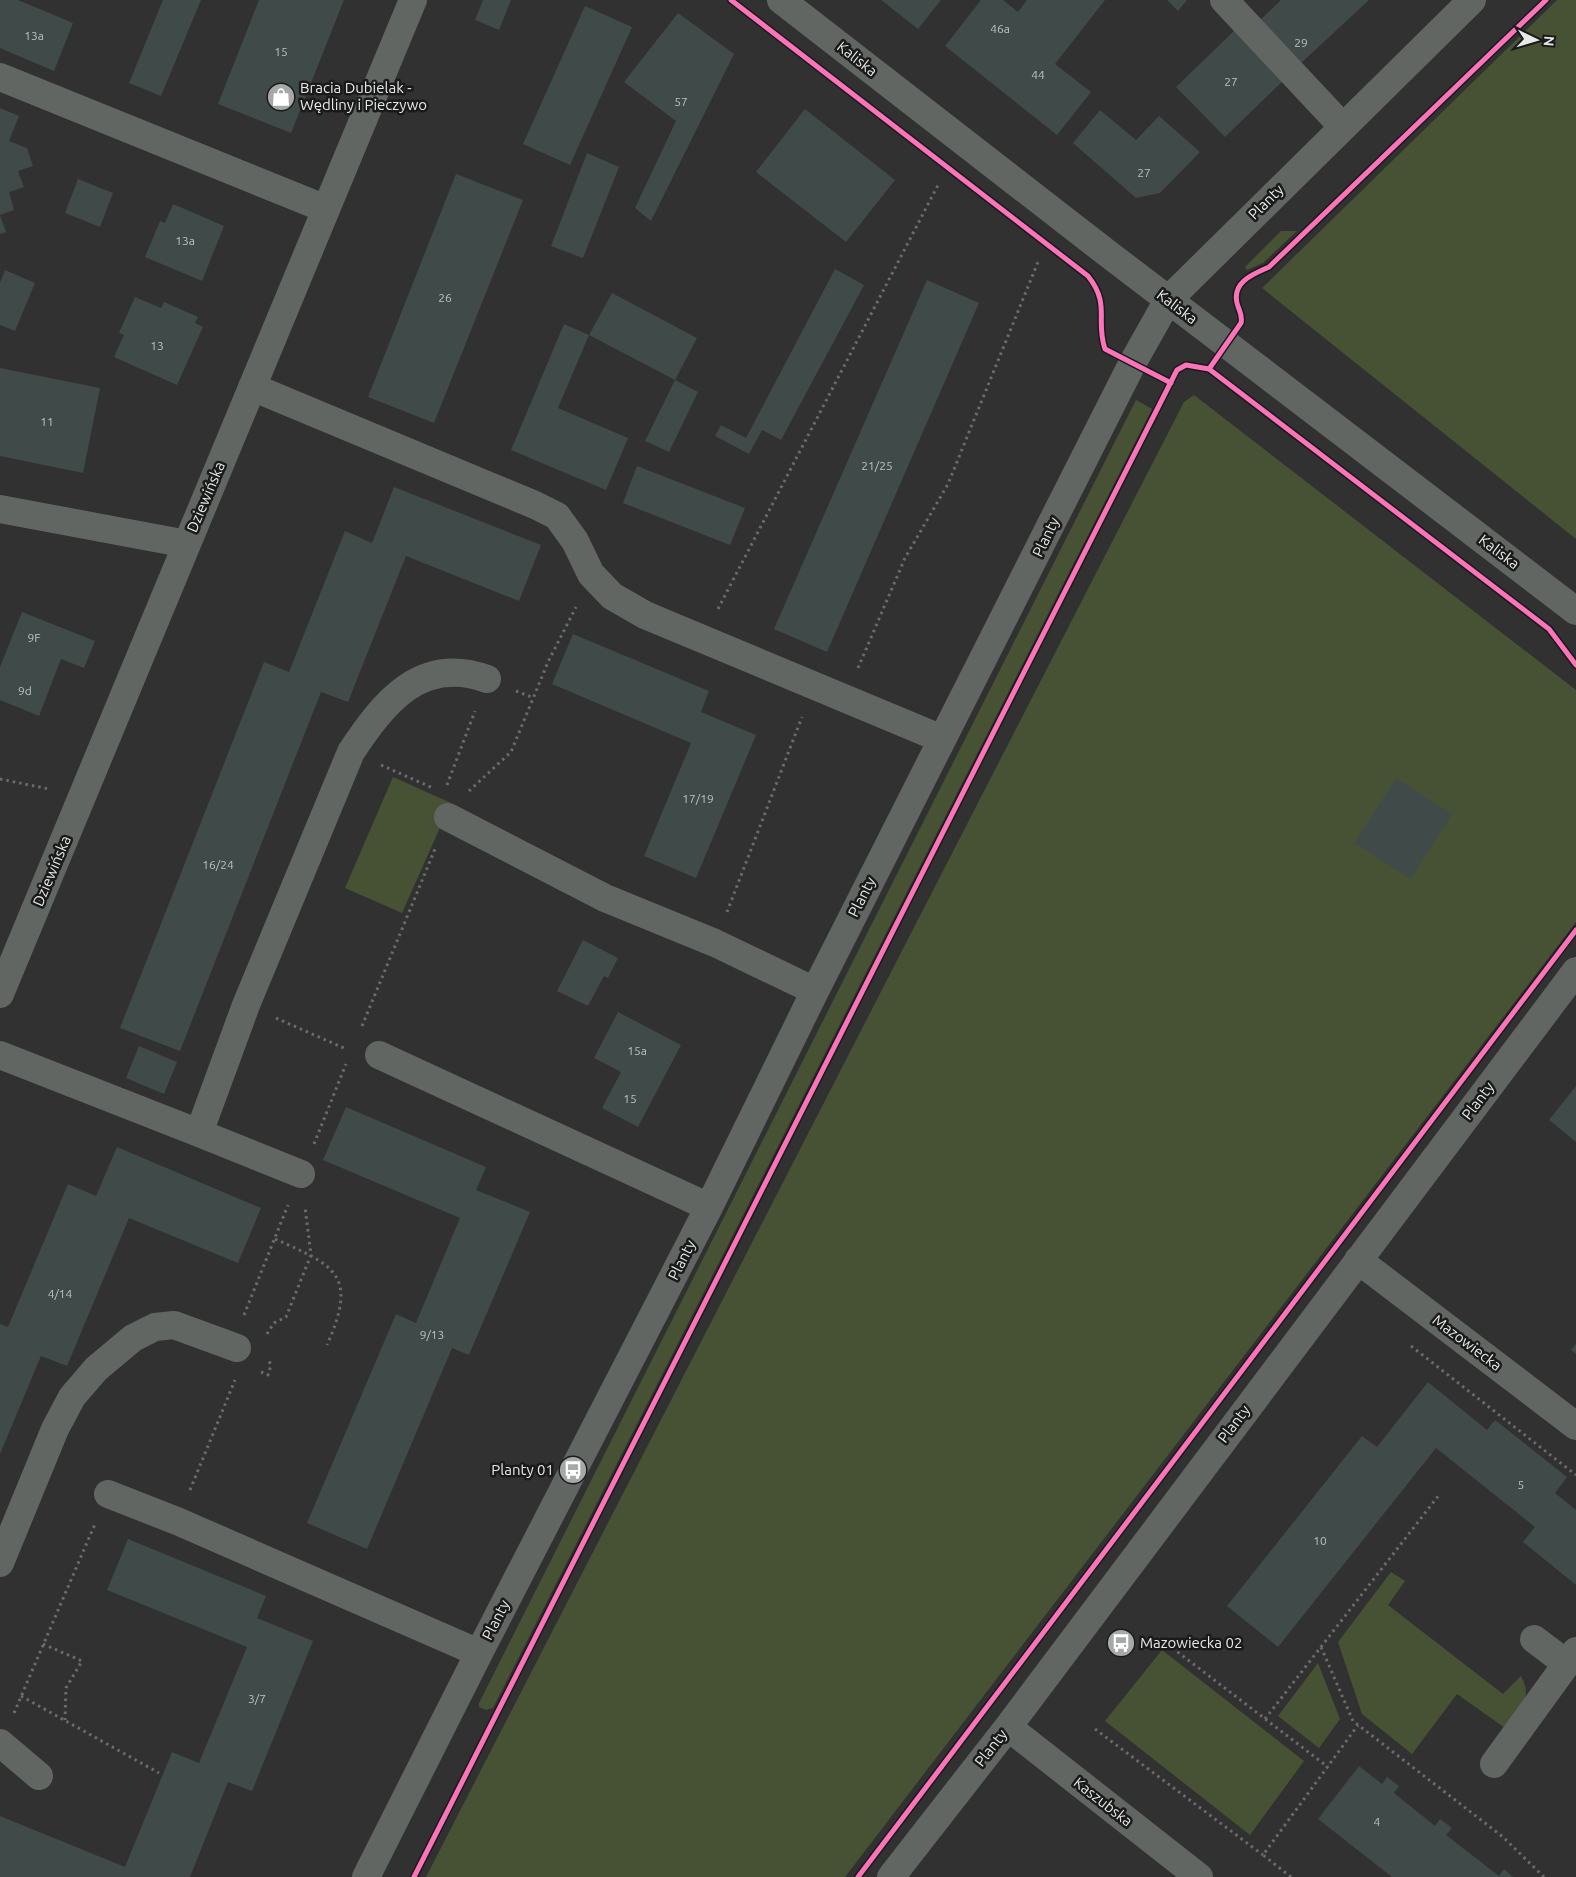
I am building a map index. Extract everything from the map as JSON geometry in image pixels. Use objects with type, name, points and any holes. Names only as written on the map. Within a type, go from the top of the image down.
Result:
[{"type":"street","name":"Dziewińska","points":[[0,994],[84,796],[413,0]]},
{"type":"street","name":"Kaliska","points":[[781,0],[1168,300],[1576,611]]},
{"type":"street","points":[[1224,0],[1342,126]]},
{"type":"street","name":"Planty","points":[[366,1877],[709,1207],[815,991],[1128,371],[1168,300],[1342,126],[1472,0]]},
{"type":"street","points":[[0,76],[326,209]]},
{"type":"street","points":[[252,387],[536,505],[557,516],[575,542],[591,574],[612,596],[645,615],[846,697],[942,739]]},
{"type":"street","points":[[0,509],[187,544]]},
{"type":"street","points":[[198,1133],[246,1005],[351,752],[366,728],[407,687],[425,676],[444,671],[471,674],[487,679]]},
{"type":"street","points":[[446,805],[605,898],[715,943],[815,991]]},
{"type":"street","name":"Planty","points":[[892,1877],[1008,1727],[1576,971]]},
{"type":"street","points":[[0,1055],[301,1174]]},
{"type":"street","points":[[379,1055],[709,1207]]},
{"type":"street","name":"Mazowiecka","points":[[1358,1260],[1576,1426]]},
{"type":"street","points":[[0,1563],[55,1429],[72,1396],[96,1369],[133,1338],[155,1327],[174,1325],[237,1348]]},
{"type":"street","points":[[108,1494],[177,1521],[479,1653]]},
{"type":"street","points":[[1494,1764],[1571,1658],[1534,1639]]},
{"type":"street","name":"Kaszubska","points":[[1008,1727],[1199,1877]]},
{"type":"street","points":[[0,1744],[39,1776]]},
{"type":"path","points":[[703,638],[938,185]]},
{"type":"path","points":[[846,697],[905,558],[948,484],[1038,262]]},
{"type":"path","points":[[446,805],[487,679]]},
{"type":"path","points":[[715,943],[814,684]]},
{"type":"path","points":[[351,752],[436,789]]},
{"type":"path","points":[[0,779],[84,796]]},
{"type":"path","points":[[246,1005],[351,1051]]},
{"type":"path","points":[[266,1335],[274,1324],[286,1317],[311,1255],[304,1205]]},
{"type":"path","points":[[275,1239],[311,1255],[331,1268],[339,1282],[342,1291],[338,1320],[327,1345]]},
{"type":"path","points":[[1403,1340],[1576,1475]]},
{"type":"path","points":[[260,1372],[268,1375],[271,1366],[267,1357]]},
{"type":"path","points":[[0,1744],[108,1494]]},
{"type":"path","points":[[1265,1718],[1439,1495]]},
{"type":"path","points":[[1162,1640],[1328,1767]]},
{"type":"path","points":[[43,1644],[82,1661],[66,1688],[65,1720]]},
{"type":"path","points":[[1320,1647],[1353,1721],[1503,1837],[1544,1877]]},
{"type":"path","points":[[21,1696],[159,1773]]},
{"type":"path","points":[[1263,1855],[1358,1725]]},
{"type":"path","points":[[1095,1729],[1290,1877]]},
{"type":"green space","points":[[1557,0],[1576,0],[1576,539],[1262,288]]},
{"type":"green space","points":[[1281,231],[1297,231],[1263,263],[1247,270],[1245,267]]},
{"type":"green space","points":[[1194,395],[1576,690],[1576,922],[845,1877],[426,1877],[1184,402]]},
{"type":"green space","points":[[1136,400],[1152,409],[493,1708],[486,1710],[479,1707],[479,1703]]},
{"type":"green space","points":[[393,777],[451,803],[402,913],[345,888]]},
{"type":"green space","points":[[1391,1572],[1405,1581],[1388,1605],[1503,1694],[1521,1676],[1525,1684],[1525,1698],[1520,1709],[1505,1728],[1457,1694],[1412,1754],[1362,1714],[1338,1642]]},
{"type":"green space","points":[[1162,1650],[1304,1761],[1250,1835],[1105,1721]]},
{"type":"green space","points":[[1318,1663],[1340,1719],[1319,1748],[1278,1716]]},
{"type":"building","points":[[0,0],[18,0],[73,23],[54,71],[0,48]]},
{"type":"building","points":[[163,0],[201,0],[161,96],[129,83]]},
{"type":"building","points":[[259,0],[344,0],[291,133],[218,104]]},
{"type":"building","points":[[483,0],[511,0],[499,30],[475,20]]},
{"type":"building","points":[[881,0],[941,0],[918,29]]},
{"type":"building","points":[[981,0],[1003,0],[1018,12],[1027,0],[1105,0],[1055,64],[1091,92],[1057,135],[945,46]]},
{"type":"building","points":[[1167,0],[1187,0],[1178,11]]},
{"type":"building","points":[[1281,0],[1369,0],[1299,65],[1259,21]]},
{"type":"building","points":[[585,6],[632,27],[570,165],[523,144]]},
{"type":"building","points":[[678,13],[734,54],[651,221],[635,208],[676,121],[624,82]]},
{"type":"building","points":[[1237,28],[1286,78],[1225,137],[1176,87]]},
{"type":"building","points":[[0,108],[19,116],[9,141],[27,148],[33,166],[18,171],[24,187],[9,192],[14,210],[0,215]]},
{"type":"building","points":[[805,109],[895,180],[846,242],[756,172]]},
{"type":"building","points":[[1100,110],[1136,140],[1159,116],[1200,152],[1160,193],[1136,198],[1073,143]]},
{"type":"building","points":[[587,153],[619,167],[583,258],[551,246]]},
{"type":"building","points":[[456,174],[523,200],[434,423],[368,397]]},
{"type":"building","points":[[78,179],[113,193],[100,227],[65,213]]},
{"type":"building","points":[[173,204],[224,226],[202,281],[145,257],[160,221],[165,223]]},
{"type":"building","points":[[0,215],[6,232],[0,234]]},
{"type":"building","points":[[835,269],[864,285],[781,440],[762,430],[749,454],[715,436],[721,425],[746,438]]},
{"type":"building","points":[[5,270],[35,283],[15,331],[0,325],[0,283]]},
{"type":"building","points":[[927,280],[979,303],[827,652],[774,629]]},
{"type":"building","points":[[612,293],[697,338],[675,380],[589,335]]},
{"type":"building","points":[[135,297],[161,308],[164,302],[198,317],[195,323],[203,327],[177,385],[114,357],[124,335],[119,333]]},
{"type":"building","points":[[564,324],[589,335],[558,408],[628,438],[606,490],[511,450]]},
{"type":"building","points":[[0,368],[100,388],[83,473],[0,456]]},
{"type":"building","points":[[675,380],[698,392],[669,452],[645,441]]},
{"type":"building","points":[[637,466],[745,508],[730,545],[623,503]]},
{"type":"building","points":[[394,487],[541,545],[519,601],[406,556],[348,702],[321,692],[180,1051],[120,1028],[264,662],[289,672],[345,531],[372,543]]},
{"type":"building","points":[[22,612],[95,641],[84,668],[61,659],[39,716],[0,700],[0,667]]},
{"type":"building","points":[[573,634],[709,691],[701,712],[756,735],[696,878],[644,856],[691,743],[552,684]]},
{"type":"building","points":[[1396,778],[1452,814],[1411,879],[1354,843]]},
{"type":"building","points":[[583,940],[618,958],[608,978],[604,976],[588,1006],[557,991]]},
{"type":"building","points":[[618,1012],[681,1045],[638,1127],[602,1108],[621,1072],[594,1058]]},
{"type":"building","points":[[139,1046],[177,1062],[164,1094],[126,1078]]},
{"type":"building","points":[[1576,1086],[1576,1142],[1549,1120]]},
{"type":"building","points":[[346,1107],[486,1167],[476,1190],[530,1212],[469,1355],[452,1348],[367,1549],[307,1523],[396,1314],[416,1323],[460,1218],[323,1160]]},
{"type":"building","points":[[117,1147],[261,1208],[238,1263],[129,1218],[67,1366],[41,1356],[0,1454],[0,1324],[8,1327],[68,1184],[96,1196]]},
{"type":"building","points":[[1576,1344],[1576,1354],[1571,1350]]},
{"type":"building","points":[[1428,1382],[1487,1430],[1495,1420],[1567,1477],[1555,1493],[1576,1510],[1576,1585],[1523,1542],[1535,1527],[1436,1448],[1278,1647],[1227,1606],[1362,1436],[1377,1447]]},
{"type":"building","points":[[128,1539],[266,1596],[257,1618],[313,1641],[252,1791],[228,1782],[190,1877],[0,1877],[0,1816],[125,1867],[172,1752],[199,1763],[247,1647],[107,1590]]},
{"type":"building","points":[[1359,1766],[1382,1784],[1387,1777],[1399,1786],[1394,1793],[1435,1826],[1440,1819],[1452,1828],[1446,1835],[1499,1876],[1504,1869],[1513,1877],[1392,1877],[1318,1819]]},
{"type":"cycle path","points":[[731,0],[1088,276],[1095,286],[1101,304],[1101,329],[1105,349],[1171,383]]},
{"type":"cycle path","points":[[1209,369],[1241,323],[1236,296],[1241,284],[1251,276],[1269,267],[1546,0]]},
{"type":"cycle path","points":[[414,1877],[1177,370],[1186,365],[1209,369],[1549,629],[1576,665]]},
{"type":"cycle path","points":[[858,1877],[1576,930]]},
{"type":"place","name":"Bracia Dubielak - Wędliny i Pieczywo","points":[[281,97]]},
{"type":"place","name":"Planty 01","points":[[573,1470]]},
{"type":"place","name":"Mazowiecka 02","points":[[1121,1643]]}]
